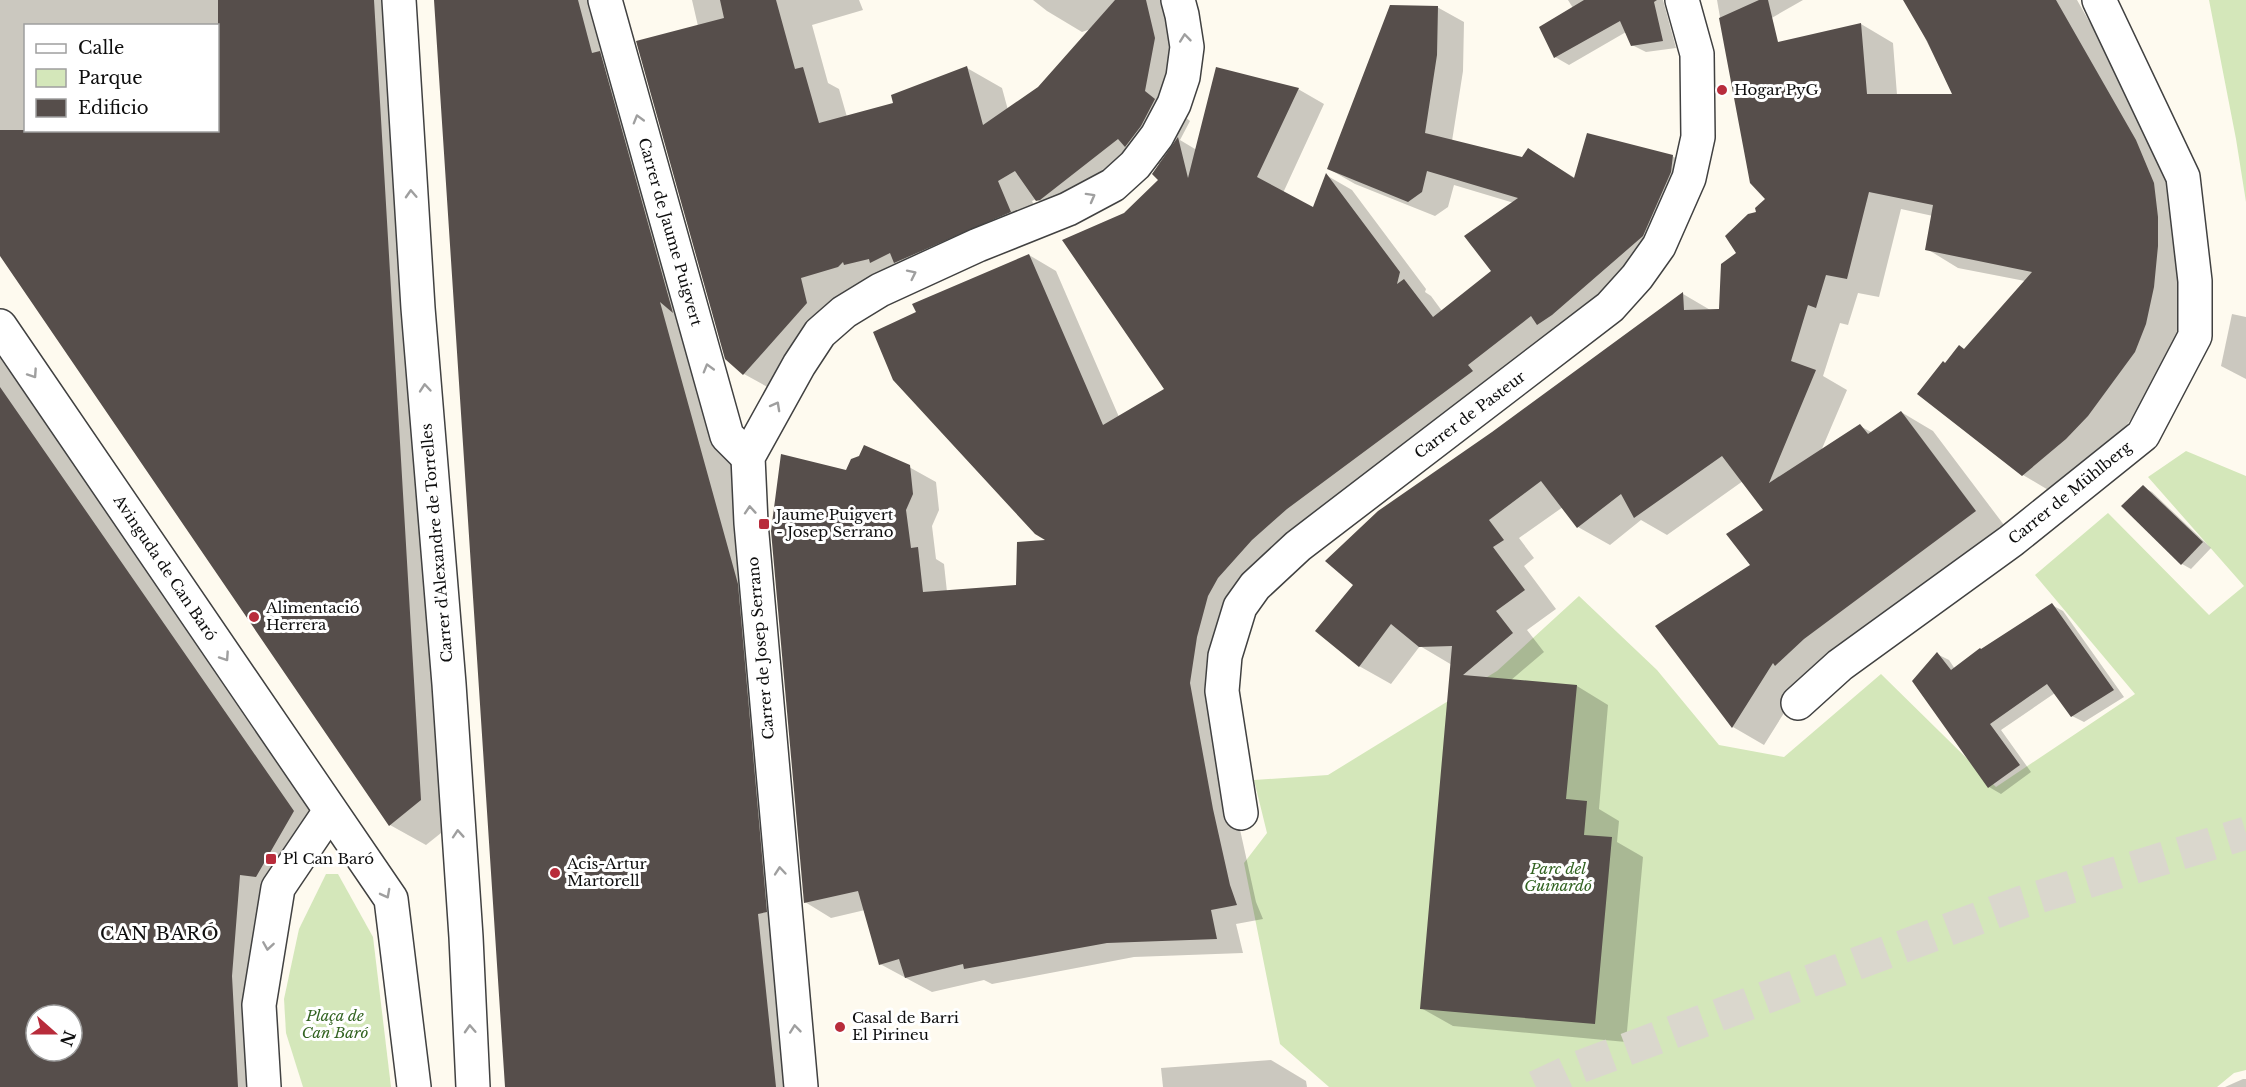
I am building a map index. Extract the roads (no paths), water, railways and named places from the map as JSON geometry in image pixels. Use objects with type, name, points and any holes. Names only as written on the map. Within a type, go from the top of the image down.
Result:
[{"type":"street","name":"Carrer d'Alexandre de Torrelles","points":[[399,0],[418,308],[449,684],[466,937],[473,1087]]},
{"type":"street","name":"Carrer de Jaume Puigvert","points":[[605,0],[727,436],[748,457]]},
{"type":"street","points":[[748,457],[799,365],[820,333],[844,312],[880,290],[923,269],[1068,209],[1113,185],[1135,165],[1166,120],[1183,76],[1186,47],[1178,0]]},
{"type":"street","name":"Carrer de Pasteur","points":[[1241,813],[1222,691],[1225,656],[1240,608],[1255,586],[1298,546],[1601,314],[1637,277],[1659,246],[1689,178],[1698,137],[1697,54],[1682,0]]},
{"type":"street","name":"Carrer de Mühlberg","points":[[1798,703],[1840,665],[2011,541],[2143,435],[2195,336],[2195,280],[2184,177],[2099,0]]},
{"type":"street","name":"Avinguda de Can Baró","points":[[0,326],[330,811]]},
{"type":"street","name":"Carrer de Josep Serrano","points":[[748,457],[754,559],[801,1087]]},
{"type":"street","points":[[264,1087],[259,1005],[278,888],[330,811],[391,899],[414,1087]]},
{"type":"tunnel","points":[[1536,1087],[1579,1067],[2022,902],[2246,833]]},
{"type":"place","name":"Hogar PyG","points":[[1722,90]]},
{"type":"place","name":"Jaume Puigvert - Josep Serrano","points":[[764,524]]},
{"type":"place","name":"Alimentació Herrera","points":[[254,617]]},
{"type":"place","name":"Pl Can Baró","points":[[271,859]]},
{"type":"place","name":"Acis-Artur Martorell","points":[[555,873]]},
{"type":"place","name":"Casal de Barri El Pirineu","points":[[840,1027]]},
{"type":"district","name":"CAN BARÓ","points":[[160,934]]},
{"type":"park label","name":"Parc del Guinardó","points":[[1558,878]]},
{"type":"park label","name":"Plaça de Can Baró","points":[[335,1024]]}]
